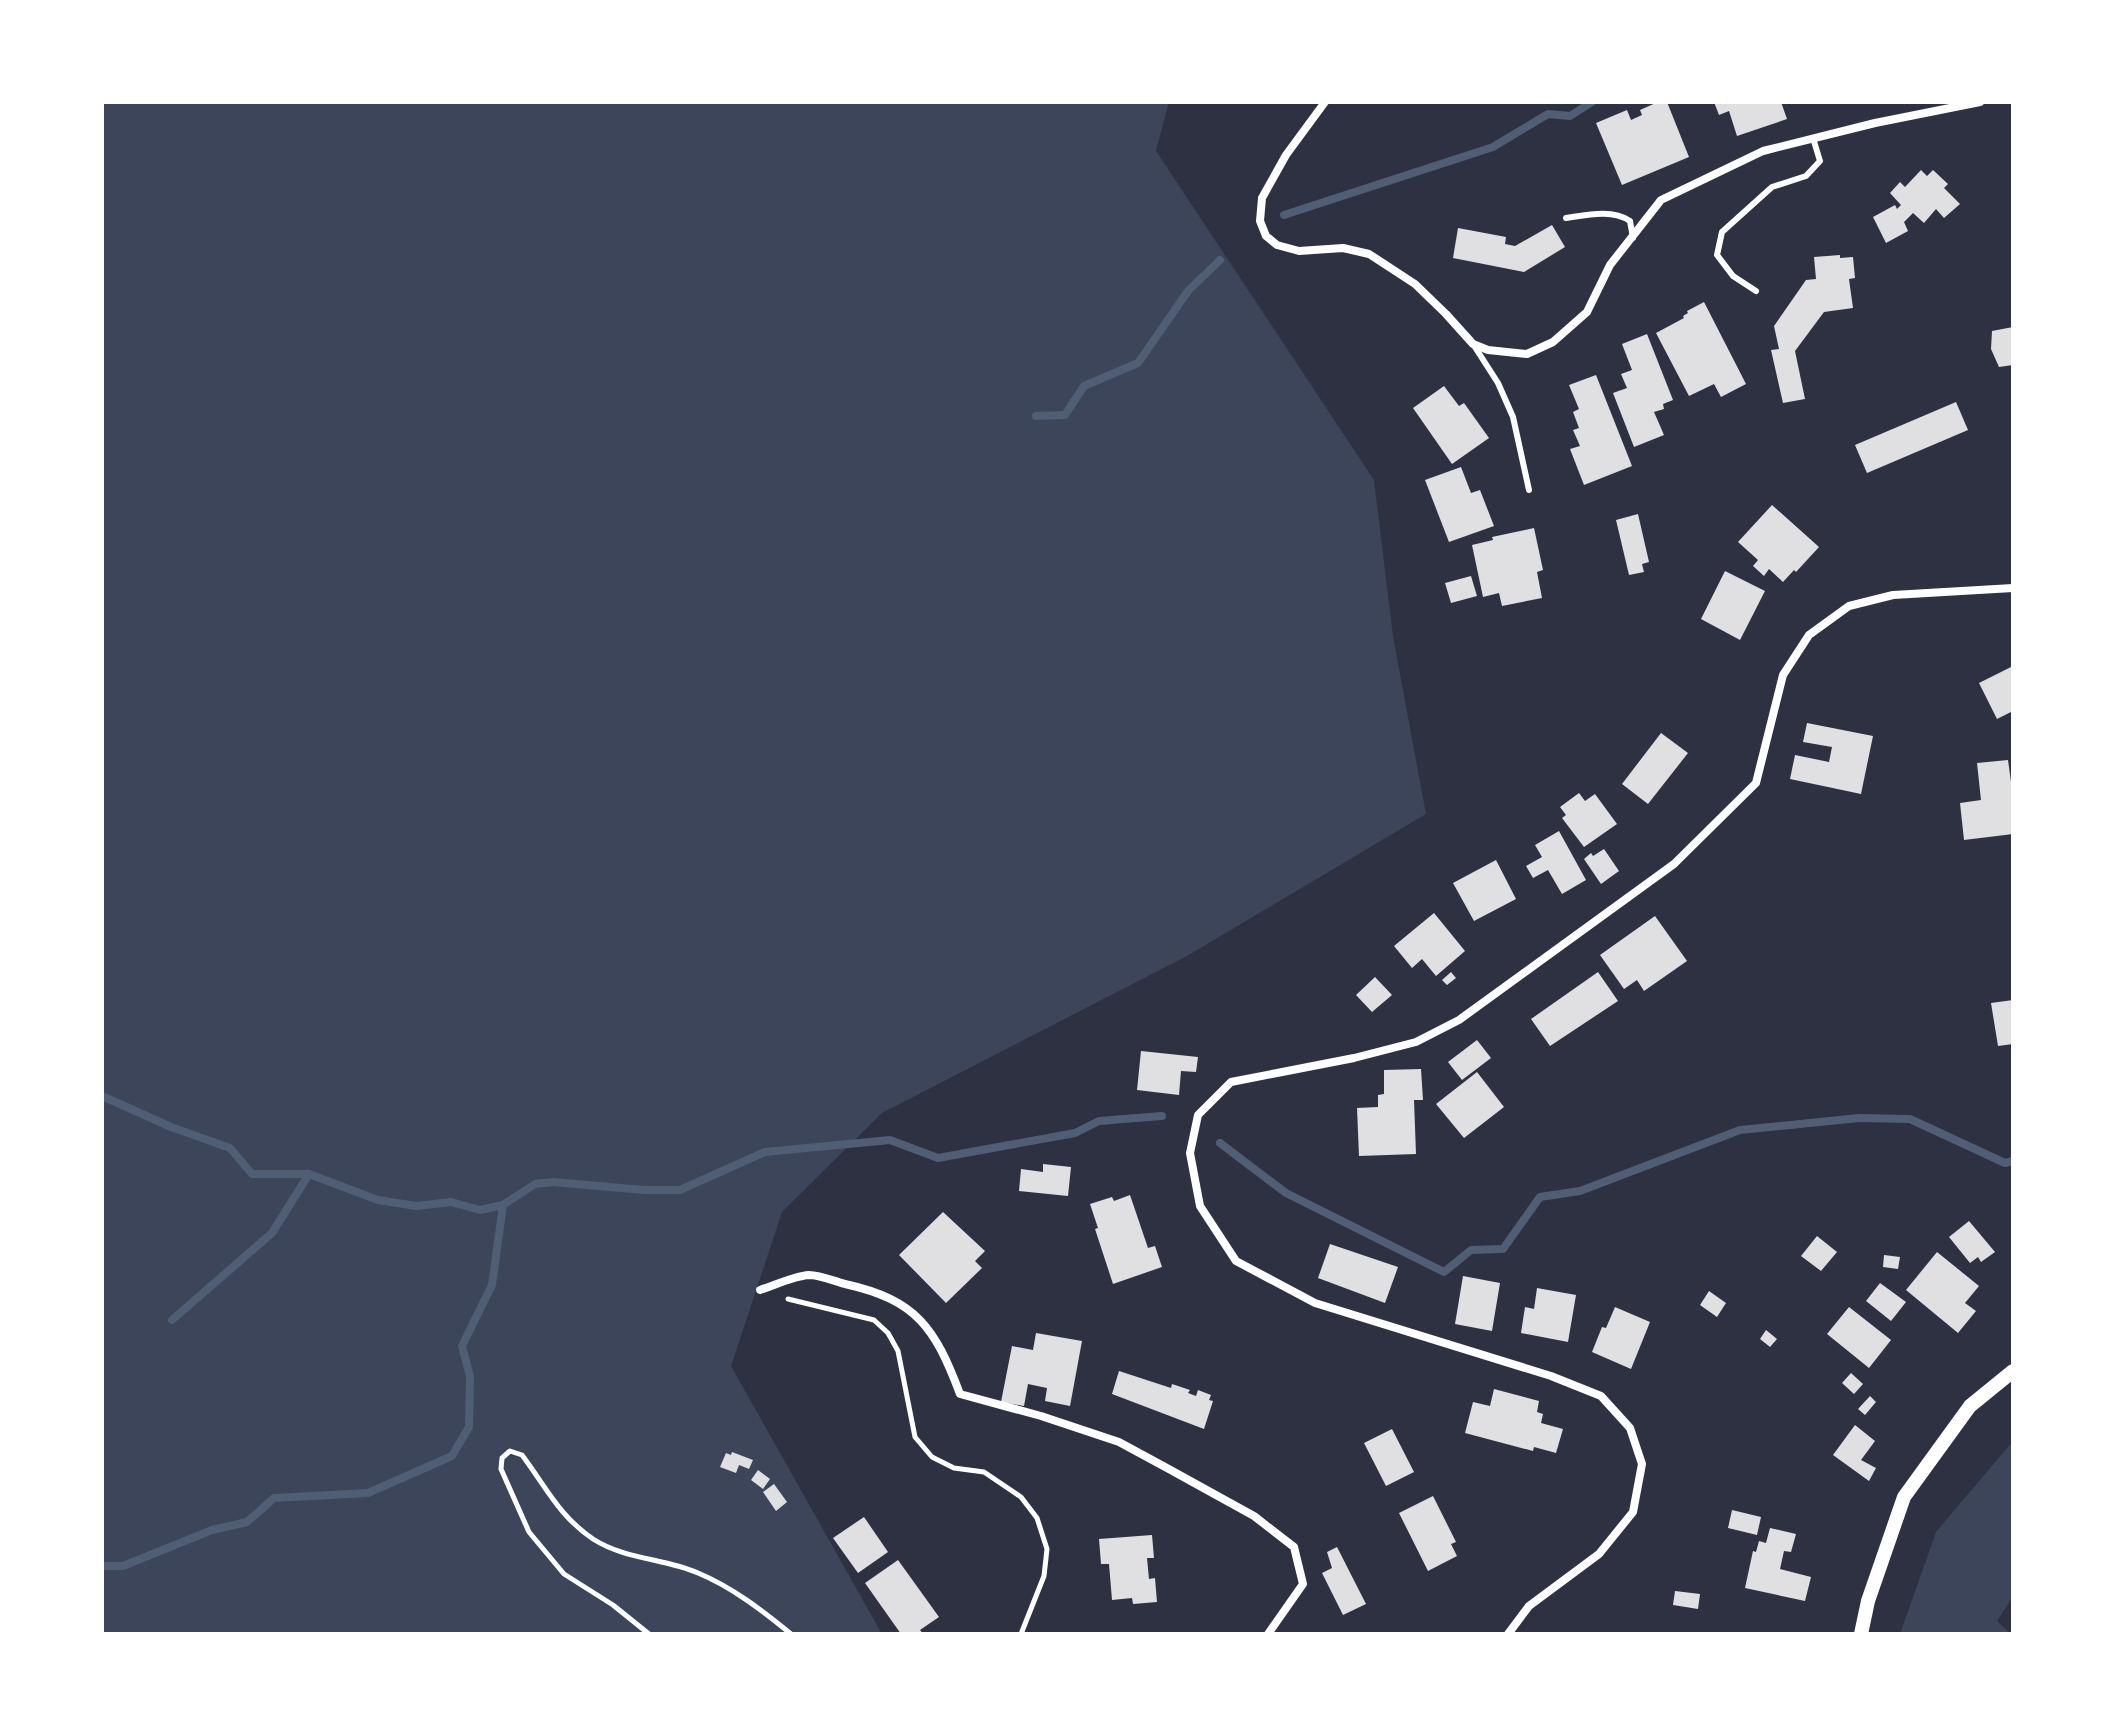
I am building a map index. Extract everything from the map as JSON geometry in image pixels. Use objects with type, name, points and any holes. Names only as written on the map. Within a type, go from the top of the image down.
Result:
[{"type":"street","points":[[1325,102],[1286,155],[1262,198],[1260,221],[1266,236],[1277,245],[1299,251],[1343,248],[1369,254],[1415,284],[1473,344],[1488,350],[1527,354],[1553,342],[1587,312],[1610,265],[1661,200],[1763,151],[1980,102]]},
{"type":"street","points":[[1508,1634],[1529,1606],[1599,1554],[1633,1512],[1642,1464],[1630,1428],[1601,1396],[1551,1376],[1315,1303],[1236,1261],[1200,1206],[1190,1153],[1198,1115],[1231,1082],[1354,1058],[1416,1042],[1448,1025],[1674,864],[1756,783],[1783,675],[1809,635],[1849,606],[1893,595],[2013,588]]},
{"type":"street","points":[[760,1290],[808,1275],[873,1290],[908,1307],[927,1326],[947,1360],[960,1394],[1119,1442],[1263,1522],[1294,1547],[1303,1584],[1268,1634]]},
{"type":"street","points":[[1861,1634],[1868,1601],[1904,1497],[1970,1406],[2013,1371]]},
{"type":"lane","points":[[1756,291],[1733,276],[1717,255],[1722,232],[1772,187],[1806,176],[1820,161],[1813,138]]},
{"type":"lane","points":[[1566,218],[1621,215],[1630,221],[1633,238]]},
{"type":"lane","points":[[1473,344],[1498,383],[1513,417],[1529,490]]},
{"type":"path","points":[[760,1290],[874,1320],[888,1333],[898,1351],[915,1437],[932,1457],[954,1468],[984,1472],[1021,1497],[1037,1518],[1047,1549],[1044,1576],[1021,1634]]},
{"type":"path","points":[[649,1634],[613,1605],[564,1574],[529,1532],[501,1469],[502,1458],[510,1451],[522,1455],[561,1513],[594,1539],[625,1555],[698,1573],[762,1610],[791,1634]]},
{"type":"shaded area","points":[[102,102],[1169,102],[1156,151],[1374,480],[1393,636],[1426,814],[1187,956],[882,1113],[782,1212],[731,1366],[882,1634],[102,1634]]},
{"type":"shaded area","points":[[2013,1441],[2013,1597],[1997,1621],[2011,1634],[1900,1634],[1936,1532]]},
{"type":"building","points":[[1658,102],[1667,102],[1689,157],[1622,185],[1596,123],[1627,110],[1631,120],[1642,115],[1640,110]]},
{"type":"building","points":[[1714,102],[1781,102],[1787,119],[1737,136],[1729,111],[1719,115]]},
{"type":"building","points":[[1921,170],[1927,176],[1933,170],[1948,184],[1944,188],[1960,204],[1944,218],[1936,209],[1924,223],[1913,213],[1904,222],[1908,231],[1886,243],[1873,217],[1895,205],[1897,209],[1901,205],[1890,193],[1900,182],[1905,187]]},
{"type":"building","points":[[1552,225],[1565,247],[1524,272],[1453,258],[1458,228],[1506,237],[1505,244],[1515,246]]},
{"type":"building","points":[[1840,255],[1840,258],[1853,257],[1855,278],[1849,279],[1853,308],[1824,312],[1795,351],[1805,399],[1783,403],[1771,350],[1779,349],[1774,326],[1806,280],[1816,279],[1814,257]]},
{"type":"building","points":[[1704,302],[1746,384],[1721,397],[1714,384],[1689,396],[1656,333],[1684,318],[1687,311]]},
{"type":"building","points":[[2013,327],[2013,365],[1999,367],[1991,349],[1992,331]]},
{"type":"building","points":[[1647,334],[1673,400],[1663,404],[1664,409],[1654,412],[1664,435],[1634,447],[1613,393],[1627,388],[1621,374],[1632,370],[1622,344]]},
{"type":"building","points":[[1596,375],[1632,466],[1584,485],[1570,449],[1580,446],[1573,430],[1579,428],[1573,412],[1579,409],[1569,385]]},
{"type":"building","points":[[1444,386],[1459,406],[1464,403],[1489,438],[1452,464],[1413,408]]},
{"type":"building","points":[[1956,402],[1968,430],[1867,473],[1855,445]]},
{"type":"building","points":[[1461,467],[1471,493],[1480,490],[1494,526],[1449,542],[1425,480]]},
{"type":"building","points":[[1772,505],[1819,547],[1783,582],[1769,569],[1764,576],[1753,566],[1758,560],[1738,542]]},
{"type":"building","points":[[1638,514],[1649,562],[1642,564],[1644,572],[1629,575],[1616,520]]},
{"type":"building","points":[[1534,528],[1543,570],[1537,572],[1542,598],[1502,606],[1499,593],[1483,597],[1472,545],[1493,540],[1492,537]]},
{"type":"building","points":[[1725,571],[1765,591],[1740,640],[1701,619]]},
{"type":"building","points":[[1471,576],[1477,596],[1451,603],[1445,583]]},
{"type":"building","points":[[2013,666],[2013,711],[1997,719],[1979,683]]},
{"type":"building","points":[[1807,723],[1873,736],[1861,794],[1790,779],[1795,755],[1829,762],[1832,747],[1803,742]]},
{"type":"building","points":[[1661,733],[1688,753],[1648,804],[1622,784]]},
{"type":"building","points":[[2008,760],[2013,796],[2013,834],[1964,840],[1960,803],[1981,800],[1977,763]]},
{"type":"building","points":[[1579,793],[1585,801],[1595,794],[1617,824],[1584,847],[1562,818],[1566,815],[1560,807]]},
{"type":"building","points":[[1559,831],[1586,880],[1562,894],[1548,870],[1533,878],[1526,866],[1542,857],[1535,845]]},
{"type":"building","points":[[1604,849],[1619,871],[1601,884],[1584,859]]},
{"type":"building","points":[[1496,860],[1516,899],[1474,921],[1453,883]]},
{"type":"building","points":[[1434,913],[1465,951],[1436,976],[1422,959],[1412,968],[1394,946]]},
{"type":"building","points":[[1655,916],[1687,961],[1644,991],[1637,980],[1624,989],[1600,955]]},
{"type":"building","points":[[1451,972],[1456,978],[1447,985],[1442,980]]},
{"type":"building","points":[[1598,972],[1618,1001],[1550,1046],[1531,1019]]},
{"type":"building","points":[[1375,977],[1392,995],[1372,1012],[1356,995]]},
{"type":"building","points":[[2013,1000],[2013,1044],[1998,1046],[1991,1003]]},
{"type":"building","points":[[1477,1040],[1491,1058],[1462,1080],[1448,1062]]},
{"type":"building","points":[[1141,1051],[1198,1057],[1196,1072],[1181,1071],[1179,1095],[1137,1090]]},
{"type":"building","points":[[1421,1069],[1423,1100],[1414,1100],[1416,1154],[1359,1156],[1357,1108],[1378,1107],[1378,1095],[1384,1094],[1384,1070]]},
{"type":"building","points":[[1477,1072],[1504,1107],[1464,1138],[1436,1104]]},
{"type":"building","points":[[1043,1164],[1071,1167],[1068,1196],[1019,1191],[1021,1169],[1043,1172]]},
{"type":"building","points":[[1130,1195],[1148,1248],[1155,1246],[1162,1267],[1113,1284],[1090,1204]]},
{"type":"building","points":[[943,1212],[985,1251],[975,1261],[982,1268],[946,1303],[899,1255]]},
{"type":"building","points":[[1969,1221],[1995,1252],[1981,1262],[1978,1257],[1970,1263],[1949,1237]]},
{"type":"building","points":[[1817,1236],[1837,1252],[1821,1271],[1801,1256]]},
{"type":"building","points":[[1330,1244],[1398,1267],[1385,1303],[1318,1278]]},
{"type":"building","points":[[1937,1252],[1979,1286],[1965,1303],[1976,1311],[1958,1333],[1906,1290]]},
{"type":"building","points":[[1884,1255],[1900,1257],[1898,1269],[1883,1267]]},
{"type":"building","points":[[1463,1276],[1500,1283],[1492,1331],[1455,1324]]},
{"type":"building","points":[[1880,1283],[1906,1302],[1891,1321],[1866,1301]]},
{"type":"building","points":[[1537,1288],[1576,1295],[1568,1342],[1521,1333],[1525,1307],[1534,1309]]},
{"type":"building","points":[[1709,1291],[1726,1303],[1717,1317],[1700,1305]]},
{"type":"building","points":[[1615,1307],[1650,1322],[1631,1369],[1592,1352],[1602,1327],[1606,1328]]},
{"type":"building","points":[[1849,1307],[1891,1340],[1869,1368],[1827,1334]]},
{"type":"building","points":[[1766,1330],[1777,1339],[1770,1347],[1760,1339]]},
{"type":"building","points":[[1036,1333],[1082,1341],[1070,1406],[1045,1401],[1047,1388],[1028,1384],[1024,1406],[1001,1402],[1012,1346],[1033,1350]]},
{"type":"building","points":[[1119,1371],[1171,1388],[1172,1384],[1190,1390],[1188,1393],[1196,1396],[1198,1390],[1211,1395],[1209,1400],[1213,1401],[1204,1429],[1112,1394]]},
{"type":"building","points":[[1851,1373],[1863,1384],[1854,1394],[1842,1383]]},
{"type":"building","points":[[1494,1389],[1539,1401],[1537,1412],[1543,1414],[1541,1423],[1563,1429],[1556,1453],[1534,1447],[1533,1451],[1465,1433],[1473,1402],[1490,1406]]},
{"type":"building","points":[[1870,1396],[1876,1402],[1865,1415],[1858,1409]]},
{"type":"building","points":[[1855,1425],[1875,1441],[1861,1460],[1876,1468],[1869,1481],[1833,1455]]},
{"type":"building","points":[[1392,1429],[1414,1472],[1386,1486],[1364,1443]]},
{"type":"building","points":[[732,1452],[753,1460],[749,1469],[739,1465],[736,1473],[720,1467],[726,1453],[731,1455]]},
{"type":"building","points":[[758,1470],[770,1479],[763,1489],[751,1480]]},
{"type":"building","points":[[774,1484],[787,1502],[776,1511],[763,1492]]},
{"type":"building","points":[[1433,1496],[1456,1542],[1451,1544],[1457,1556],[1428,1571],[1399,1513]]},
{"type":"building","points":[[1732,1510],[1761,1517],[1757,1535],[1728,1528]]},
{"type":"building","points":[[864,1517],[888,1552],[858,1573],[833,1538]]},
{"type":"building","points":[[1770,1528],[1796,1534],[1791,1552],[1784,1551],[1780,1569],[1811,1577],[1805,1601],[1745,1588],[1753,1551],[1756,1552],[1759,1541],[1766,1543]]},
{"type":"building","points":[[1152,1535],[1154,1558],[1147,1558],[1149,1579],[1155,1578],[1157,1602],[1133,1604],[1132,1598],[1112,1600],[1109,1564],[1101,1564],[1099,1539]]},
{"type":"building","points":[[1337,1547],[1366,1604],[1343,1615],[1322,1573],[1332,1568],[1327,1552]]},
{"type":"building","points":[[898,1560],[939,1617],[920,1630],[923,1634],[901,1634],[865,1583]]},
{"type":"building","points":[[1675,1591],[1700,1594],[1698,1609],[1673,1605]]},
{"type":"waterway","points":[[1284,215],[1493,147],[1548,114],[1570,116],[1592,102]]},
{"type":"waterway","points":[[1036,416],[1065,415],[1084,386],[1138,363],[1188,291],[1220,260]]},
{"type":"waterway","points":[[102,1096],[171,1127],[230,1148],[252,1174],[309,1174],[378,1200],[416,1206],[451,1202],[480,1210],[503,1205],[535,1184],[553,1182],[680,1190],[765,1152],[890,1140],[938,1158],[1075,1133],[1099,1121],[1162,1116]]},
{"type":"waterway","points":[[1220,1143],[1286,1193],[1444,1272],[1471,1250],[1503,1249],[1540,1197],[1580,1191],[1740,1130],[1859,1118],[1910,1119],[2005,1163],[2013,1161]]},
{"type":"waterway","points":[[172,1320],[272,1233],[309,1174]]},
{"type":"waterway","points":[[102,1566],[123,1566],[212,1530],[247,1522],[274,1498],[368,1493],[452,1456],[469,1427],[470,1376],[462,1346],[492,1285],[503,1205]]}]
